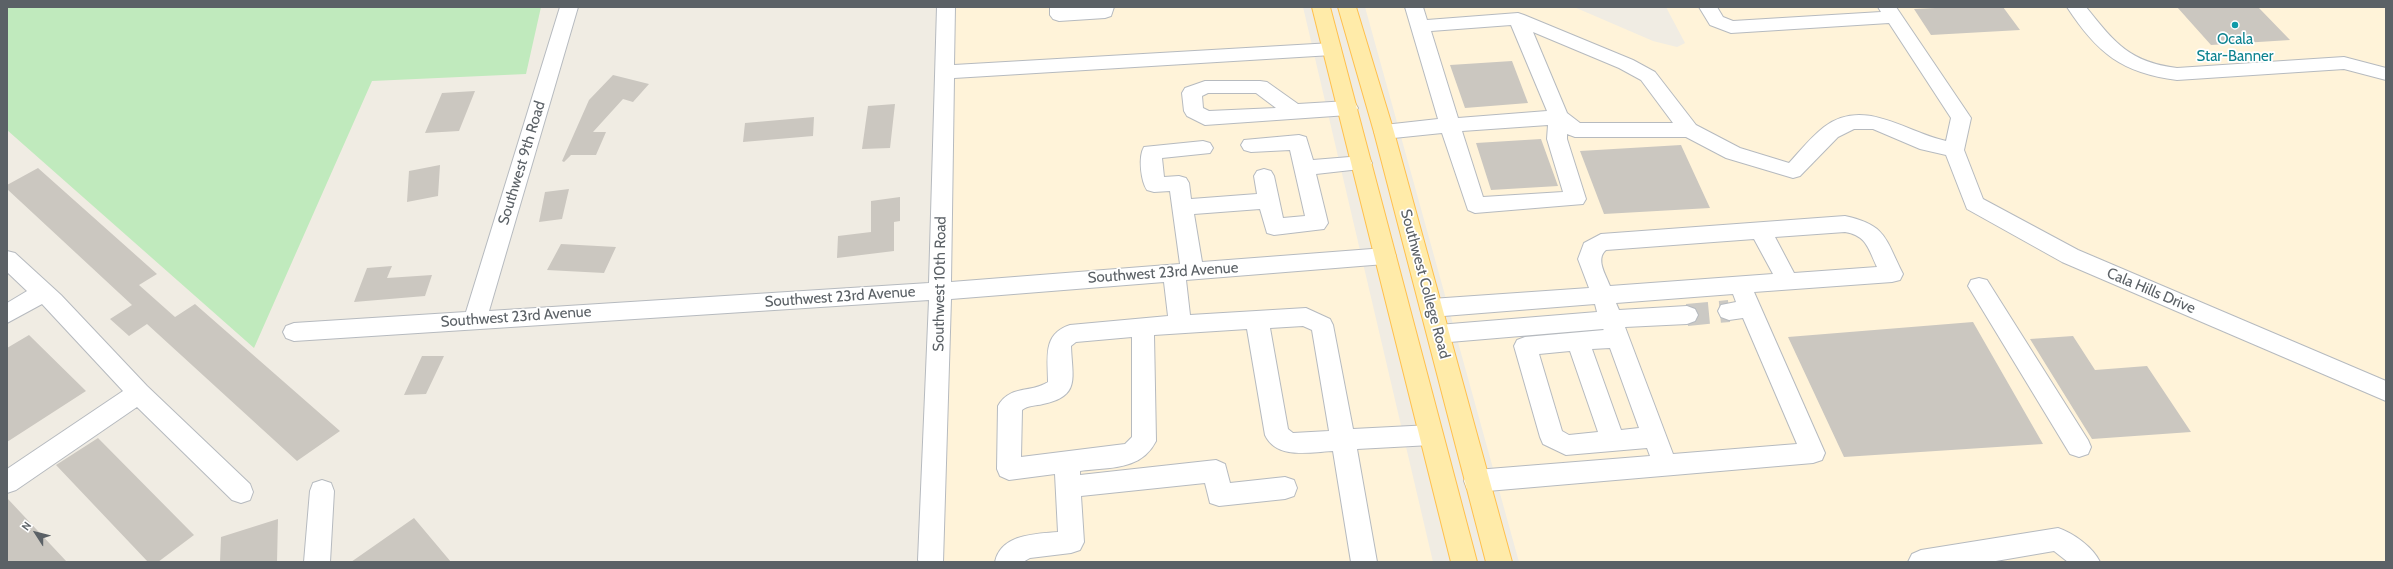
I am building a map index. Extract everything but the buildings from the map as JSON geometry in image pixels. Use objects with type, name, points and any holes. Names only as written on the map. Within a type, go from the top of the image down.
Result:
[{"type":"main road","name":"Southwest College Road","points":[[1321,7],[1464,562]]},
{"type":"main road","name":"Southwest College Road","points":[[1347,7],[1384,132],[1476,481],[1499,562]]},
{"type":"street","name":"Southwest 9th Road","points":[[475,319],[569,7]]},
{"type":"street","name":"Southwest 10th Road","points":[[931,560],[940,291],[946,7]]},
{"type":"street","points":[[1059,7],[1059,15],[1105,12],[1105,7]]},
{"type":"street","points":[[1414,7],[1475,205],[1576,199],[1556,139],[1559,117]]},
{"type":"street","points":[[1420,26],[1518,20],[1626,64],[1648,76],[1689,130],[1733,153],[1793,171],[1831,132],[1851,122],[1874,122],[1927,144],[1954,150],[1961,118],[1891,12],[1731,26],[1716,22],[1708,7]]},
{"type":"street","points":[[2076,7],[2113,52],[2126,60],[2153,70],[2177,74],[2344,63],[2386,74]]},
{"type":"street","points":[[1518,20],[1559,117],[1575,130],[1689,130]]},
{"type":"street","points":[[944,72],[1332,49]]},
{"type":"street","points":[[1294,111],[1260,87],[1205,88],[1192,93],[1194,111],[1205,118],[1283,114],[1294,111],[1348,108]]},
{"type":"street","points":[[1384,132],[1450,125],[1559,117]]},
{"type":"street","points":[[1250,145],[1298,142],[1317,224],[1274,227],[1264,176]]},
{"type":"street","points":[[1180,324],[1183,271],[1182,207],[1179,183],[1154,185],[1151,152],[1203,148]]},
{"type":"street","name":"Cala Hills Drive","points":[[1954,150],[1974,204],[2070,256],[2386,391]]},
{"type":"street","points":[[1304,168],[1362,163]]},
{"type":"street","points":[[1182,207],[1269,201]]},
{"type":"street","points":[[1431,308],[1604,295],[1740,284],[1892,274],[1872,234],[1860,227],[1845,224],[1602,242],[1592,249],[1589,259],[1604,295],[1664,464]]},
{"type":"street","points":[[1760,230],[1788,281]]},
{"type":"street","name":"Southwest 23rd Avenue","points":[[294,332],[475,319],[940,291],[1385,256]]},
{"type":"street","points":[[7,259],[43,292],[139,393],[241,492]]},
{"type":"street","points":[[1476,481],[1664,464],[1813,453],[1740,310],[1740,284]]},
{"type":"street","points":[[1979,286],[2079,447]]},
{"type":"street","points":[[7,314],[43,292]]},
{"type":"street","points":[[1438,334],[1616,328],[1687,315]]},
{"type":"street","points":[[1143,328],[1144,441],[1131,454],[1009,469],[1010,406],[1017,398],[1051,395],[1060,387],[1060,342],[1070,334],[1180,324],[1306,317],[1322,325],[1364,562]]},
{"type":"street","points":[[1258,320],[1277,435],[1290,443],[1431,435]]},
{"type":"street","points":[[1616,328],[1578,341],[1525,346],[1552,437],[1566,445],[1654,437]]},
{"type":"street","points":[[1578,341],[1613,440]]},
{"type":"street","points":[[7,482],[139,393]]},
{"type":"street","points":[[1008,562],[1008,558],[1025,547],[1071,542],[1067,462]]},
{"type":"street","points":[[1068,487],[1216,471],[1219,494],[1284,488]]},
{"type":"street","points":[[317,562],[322,491]]},
{"type":"street","points":[[1927,562],[2058,539],[2088,562]]},
{"type":"shaded area","points":[[955,7],[1303,7],[1433,562],[936,562]]},
{"type":"shaded area","points":[[1365,7],[1574,7],[1653,41],[1677,47],[1685,43],[1666,7],[2386,7],[2386,562],[1519,562]]},
{"type":"green space","points":[[7,7],[541,7],[526,74],[372,81],[254,348],[7,130]]},
{"type":"tunnel","points":[[1687,315],[1729,311]]},
{"type":"place","name":"Ocala Star-Banner","points":[[2235,25]]}]
